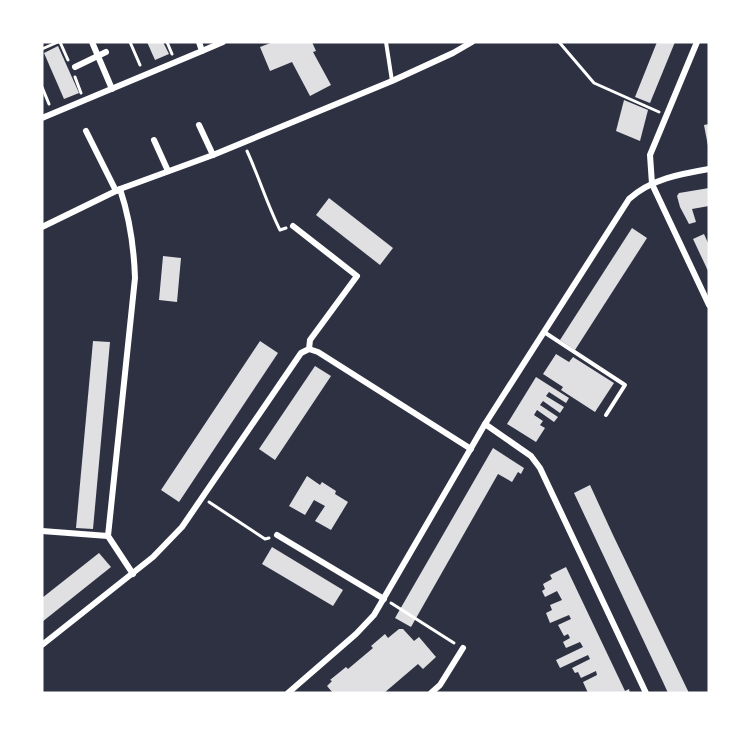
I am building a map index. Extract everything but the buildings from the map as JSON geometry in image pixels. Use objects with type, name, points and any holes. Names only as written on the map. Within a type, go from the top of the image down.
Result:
[{"type":"street","points":[[92,42],[112,89]]},
{"type":"street","points":[[199,42],[202,51]]},
{"type":"street","points":[[42,118],[223,42]]},
{"type":"street","points":[[42,227],[118,190],[392,81],[472,42]]},
{"type":"street","points":[[697,42],[650,155],[652,184],[709,305]]},
{"type":"street","points":[[75,67],[106,52]]},
{"type":"street","points":[[200,125],[213,154]]},
{"type":"street","points":[[86,131],[129,214],[133,240],[135,278],[108,536],[133,574]]},
{"type":"street","points":[[154,140],[168,171]]},
{"type":"street","points":[[288,693],[356,634],[374,615],[485,424],[629,200],[639,190],[669,177],[709,169]]},
{"type":"street","points":[[293,226],[357,276],[310,340],[309,349]]},
{"type":"street","points":[[42,645],[133,574],[182,527],[301,353],[309,349],[318,352],[471,449]]},
{"type":"street","points":[[485,424],[531,456],[540,468],[646,693]]},
{"type":"street","points":[[42,531],[108,536]]},
{"type":"street","points":[[276,535],[384,599]]},
{"type":"street","points":[[431,693],[440,685],[463,648]]},
{"type":"lane","points":[[386,42],[392,81]]},
{"type":"lane","points":[[544,332],[625,385],[606,415]]},
{"type":"path","points":[[42,49],[58,42]]},
{"type":"path","points":[[130,42],[144,75]]},
{"type":"path","points":[[559,42],[594,83],[666,115]]},
{"type":"path","points":[[42,87],[54,113]]},
{"type":"path","points":[[243,142],[280,230],[293,226]]},
{"type":"path","points":[[203,498],[265,539],[276,535]]},
{"type":"path","points":[[384,599],[463,648]]}]
